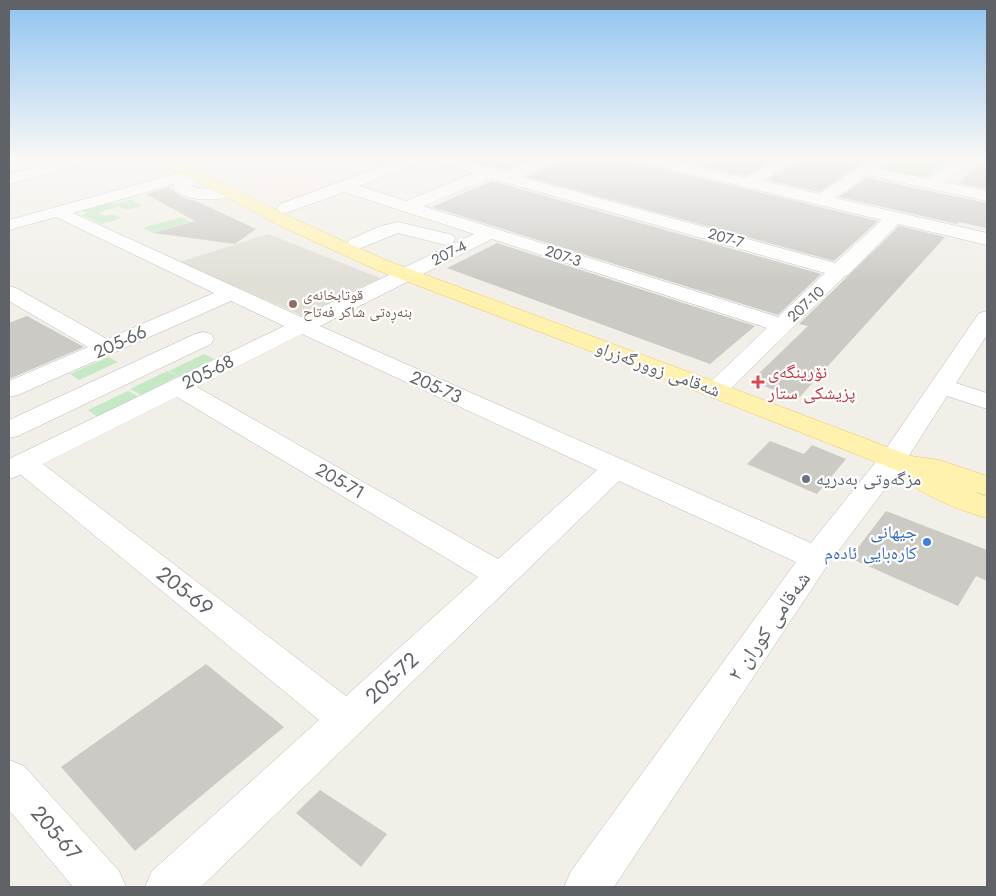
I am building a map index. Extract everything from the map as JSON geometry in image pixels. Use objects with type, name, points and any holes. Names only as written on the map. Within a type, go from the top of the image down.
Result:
[{"type":"main road","name":"شەقامی زوورگەزراو","points":[[245,200],[291,224],[381,265],[715,390],[900,462],[929,466],[987,486]]},
{"type":"main road","name":"شەقامی زوورگەزراو","points":[[266,200],[356,244],[408,274]]},
{"type":"main road","name":"شەقامی زوورگەزراو","points":[[900,462],[922,481],[987,508]]},
{"type":"street","points":[[9,225],[96,200]]},
{"type":"street","points":[[286,208],[307,200]]},
{"type":"street","name":"207-3","points":[[388,200],[783,326]]},
{"type":"street","points":[[408,206],[420,200]]},
{"type":"street","name":"207-7","points":[[589,200],[842,271]]},
{"type":"street","points":[[822,200],[987,239]]},
{"type":"street","name":"205-73","points":[[58,212],[302,326],[816,558]]},
{"type":"street","name":"207-10","points":[[715,390],[842,271],[895,218]]},
{"type":"street","points":[[356,244],[387,230],[398,228],[446,239]]},
{"type":"street","name":"207-4","points":[[408,274],[490,233]]},
{"type":"street","name":"205-68","points":[[16,467],[408,274]]},
{"type":"street","points":[[9,292],[106,348]]},
{"type":"street","name":"205-66","points":[[9,390],[231,293]]},
{"type":"street","name":"شەقامی کوران ٢","points":[[587,887],[816,558],[900,462],[940,386],[983,330]]},
{"type":"street","points":[[9,430],[203,339]]},
{"type":"street","points":[[940,386],[987,401]]},
{"type":"street","name":"205-71","points":[[178,387],[501,575]]},
{"type":"street","name":"205-69","points":[[16,467],[347,720]]},
{"type":"street","name":"205-72","points":[[168,887],[616,468]]},
{"type":"street","name":"205-67","points":[[9,779],[103,887]]},
{"type":"shaded area","points":[[268,234],[380,278],[303,316],[180,262]]},
{"type":"green space","points":[[134,200],[142,206],[126,210],[119,206],[98,213],[104,216],[112,214],[122,218],[102,224],[82,215],[87,213],[82,210],[111,202],[115,204]]},
{"type":"green space","points":[[181,217],[191,222],[153,233],[143,228]]},
{"type":"green space","points":[[204,354],[214,359],[179,376],[169,371]]},
{"type":"green space","points":[[108,357],[118,362],[79,380],[70,374]]},
{"type":"green space","points":[[167,371],[178,376],[141,395],[130,389]]},
{"type":"green space","points":[[128,391],[139,397],[98,417],[88,410]]},
{"type":"building","points":[[157,200],[196,201],[256,229],[235,244],[154,233],[195,221]]},
{"type":"building","points":[[449,200],[559,200],[821,274],[778,315],[432,207]]},
{"type":"building","points":[[610,200],[790,200],[878,221],[834,261]]},
{"type":"building","points":[[851,200],[972,200],[987,203],[987,228],[959,222],[957,224]]},
{"type":"building","points":[[899,226],[945,237],[798,399],[751,381],[808,326],[799,324]]},
{"type":"building","points":[[497,243],[755,326],[710,364],[447,268]]},
{"type":"building","points":[[27,316],[84,347],[9,379],[9,323]]},
{"type":"building","name":"مزگه‌وتی به‌دریه","points":[[770,441],[804,454],[812,445],[846,459],[817,494],[747,464]]},
{"type":"building","points":[[886,511],[987,550],[987,581],[976,576],[958,606],[850,558]]},
{"type":"building","points":[[206,664],[284,727],[135,851],[61,767]]},
{"type":"building","points":[[320,790],[387,834],[361,867],[296,813]]},
{"type":"place","name":"قوتابخانەی بنەڕەتی شاكر فەتاح","points":[[293,304]]},
{"type":"place","name":"نۆرینگەی پزیشکی ستار","points":[[758,382]]},
{"type":"place","name":"مزگه‌وتی به‌دریه","points":[[806,479]]},
{"type":"place","name":"جیهانی کارەبایی ئادەم","points":[[927,542]]}]
